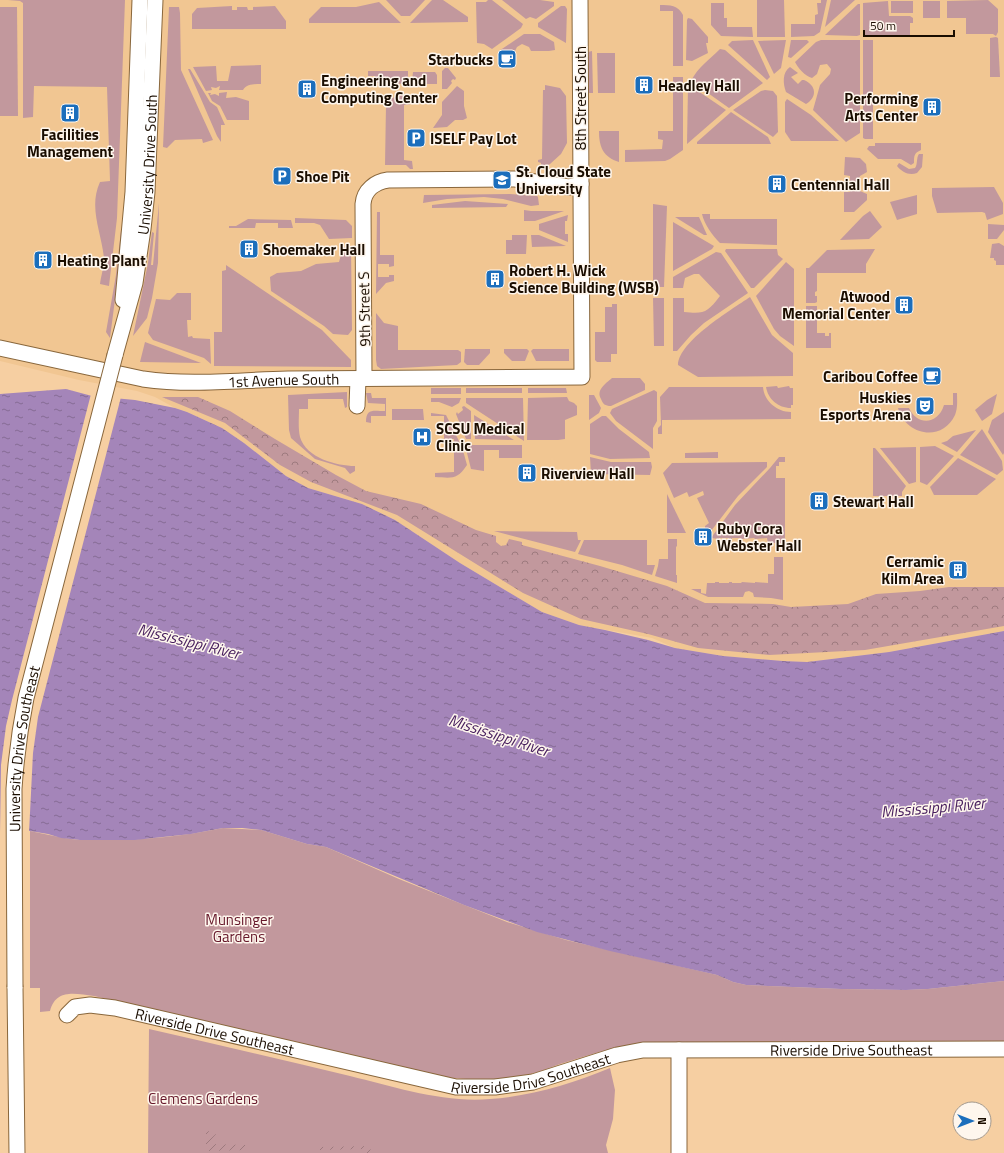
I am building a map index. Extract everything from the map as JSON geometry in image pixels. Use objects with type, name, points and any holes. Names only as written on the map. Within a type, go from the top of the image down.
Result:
[{"type":"street","name":"University Drive South","points":[[122,328],[124,281],[130,229],[140,0]]},
{"type":"street","name":"University Drive South","points":[[116,355],[134,283],[144,222],[147,192],[155,0]]},
{"type":"street","name":"8th Street South","points":[[572,377],[582,377],[580,0]]},
{"type":"street","name":"9th Street S","points":[[357,406],[361,379],[363,200],[369,188],[374,184],[388,180],[515,179],[570,187],[580,184]]},
{"type":"street","name":"1st Avenue South","points":[[0,348],[142,380],[160,382],[185,383],[269,380],[572,377]]},
{"type":"street","name":"University Drive Southeast","points":[[17,1153],[14,987],[14,789],[16,756],[26,698],[116,355]]},
{"type":"street","name":"Riverside Drive Southeast","points":[[67,1015],[75,1007],[90,1005],[115,1008],[456,1088],[495,1087],[533,1082],[617,1055],[643,1050],[1004,1049]]},
{"type":"street","points":[[679,1050],[679,1153]]},
{"type":"shaded area","name":"St. Cloud State University","points":[[0,0],[1004,0],[1004,631],[889,652],[807,662],[723,656],[675,648],[652,638],[579,625],[542,612],[460,563],[395,520],[362,504],[308,488],[286,476],[222,428],[175,408],[155,397],[137,391],[79,380],[0,361]]},
{"type":"green space","points":[[8,0],[125,0],[117,218],[109,286],[100,284],[104,259],[95,211],[95,201],[100,182],[110,181],[107,87],[34,86],[33,117],[23,118],[23,3],[20,1]]},
{"type":"green space","points":[[386,0],[425,0],[410,16],[401,16]]},
{"type":"green space","points":[[432,0],[443,0],[468,17],[468,22],[410,23]]},
{"type":"green space","points":[[488,0],[492,0],[523,24],[521,28],[492,49],[484,44],[477,43],[476,2],[486,2]]},
{"type":"green space","points":[[502,0],[540,0],[554,2],[554,6],[536,19],[530,17],[526,19]]},
{"type":"green space","points":[[757,0],[784,0],[785,37],[757,37]]},
{"type":"green space","points":[[821,0],[827,0],[820,32],[814,36],[791,37],[791,24],[815,24],[815,15],[818,14],[817,3],[821,3]]},
{"type":"green space","points":[[831,0],[855,0],[825,27]]},
{"type":"green space","points":[[988,0],[998,9],[998,32],[996,36],[993,34],[966,34],[966,18],[947,18],[947,1]]},
{"type":"green space","points":[[888,1],[889,16],[910,16],[913,18],[913,23],[910,23],[910,35],[863,36],[863,3]]},
{"type":"green space","points":[[891,1],[913,1],[913,13],[891,13]]},
{"type":"green space","points":[[923,1],[940,1],[940,18],[923,18]]},
{"type":"green space","points":[[379,2],[401,23],[309,23],[309,19],[321,7],[356,7]]},
{"type":"green space","points":[[711,3],[724,3],[724,18],[727,18],[727,27],[752,27],[753,37],[721,36],[711,25]]},
{"type":"green space","points":[[858,4],[860,4],[860,35],[825,35]]},
{"type":"green space","points":[[660,5],[676,7],[683,15],[683,66],[673,66],[673,11],[660,11]]},
{"type":"green space","points":[[232,6],[232,10],[237,10],[237,7],[247,7],[248,10],[253,10],[253,7],[275,6],[286,21],[286,29],[192,29],[192,14],[197,8]]},
{"type":"green space","points":[[561,6],[565,6],[567,9],[566,43],[538,27],[538,23]]},
{"type":"green space","points":[[0,7],[17,7],[18,116],[0,116]]},
{"type":"green space","points":[[169,7],[179,7],[181,70],[213,140],[203,143],[202,139],[175,140],[167,148],[163,147]]},
{"type":"green space","points":[[688,18],[692,19],[708,37],[708,43],[706,43],[708,53],[692,61],[686,60]]},
{"type":"green space","points":[[524,34],[540,34],[554,42],[555,50],[531,51],[529,47],[522,44],[517,47],[515,51],[499,51]]},
{"type":"green space","points":[[990,38],[998,38],[1000,77],[990,77]]},
{"type":"green space","points":[[753,40],[770,77],[767,80],[728,45],[732,41]]},
{"type":"green space","points":[[786,40],[781,68],[774,74],[758,41]]},
{"type":"green space","points":[[791,40],[807,40],[809,42],[791,58],[788,57]]},
{"type":"green space","points":[[821,40],[860,40],[860,133],[846,142],[813,110],[820,85],[830,74],[831,69],[827,64],[820,65],[817,74],[812,78],[802,72],[795,62],[816,42]]},
{"type":"green space","points":[[863,40],[873,40],[873,139],[863,138]]},
{"type":"green space","points":[[720,49],[725,50],[763,83],[729,108],[691,81],[701,67]]},
{"type":"green space","points":[[592,51],[593,93],[588,93],[588,52]]},
{"type":"green space","points":[[597,53],[615,53],[615,93],[598,93]]},
{"type":"green space","points":[[261,65],[261,84],[249,85],[243,90],[219,90],[220,86],[216,88],[211,87],[212,90],[206,91],[193,67],[216,66],[217,81],[228,81],[231,66]]},
{"type":"green space","points":[[790,67],[798,73],[791,77],[798,84],[804,80],[813,88],[814,95],[806,104],[786,92],[784,75]]},
{"type":"green space","points":[[445,68],[448,68],[456,78],[455,80],[453,79],[451,81],[452,83],[447,89],[442,89],[442,71]]},
{"type":"green space","points":[[188,69],[190,69],[210,102],[217,107],[225,125],[221,125],[221,142],[217,136]]},
{"type":"green space","points":[[368,71],[408,71],[408,84],[375,83],[375,76],[368,76]]},
{"type":"green space","points":[[413,72],[435,72],[437,75],[437,84],[415,84],[412,81]]},
{"type":"green space","points":[[673,77],[683,77],[683,150],[665,161],[625,162],[625,150],[662,149],[663,140],[658,139],[658,131],[673,131]]},
{"type":"green space","points":[[545,85],[560,88],[566,96],[567,143],[561,154],[550,164],[541,169],[541,163],[538,162],[538,160],[542,159],[543,90],[545,90]]},
{"type":"green space","points":[[457,86],[464,91],[464,106],[467,118],[463,120],[455,120],[447,127],[433,128],[442,115],[442,102]]},
{"type":"green space","points":[[688,86],[695,89],[726,110],[687,144]]},
{"type":"green space","points":[[761,91],[773,91],[777,96],[778,132],[773,137],[733,110]]},
{"type":"green space","points":[[227,92],[226,98],[236,97],[249,101],[249,120],[227,120],[220,106],[212,101],[208,93],[211,93],[210,95],[215,94],[219,96],[219,93]]},
{"type":"green space","points":[[404,95],[414,102],[412,104],[404,105],[404,160],[412,161],[413,169],[410,169],[406,165],[385,165],[386,105],[393,98]]},
{"type":"green space","points":[[787,99],[811,115],[839,141],[791,141],[785,132],[785,102]]},
{"type":"green space","points":[[731,112],[768,137],[771,144],[697,144],[697,142]]},
{"type":"green space","points":[[599,131],[619,131],[619,162],[609,157],[603,151]]},
{"type":"green space","points":[[875,143],[921,143],[921,150],[914,157],[914,163],[911,165],[901,159],[878,159],[867,149],[869,146],[875,146]]},
{"type":"green space","points":[[919,154],[923,154],[922,167],[917,173],[906,173],[897,166],[899,163],[909,169],[915,168]]},
{"type":"green space","points":[[845,157],[860,158],[866,164],[867,172],[860,176],[857,184],[860,191],[867,194],[867,200],[854,212],[844,212],[844,192],[850,192],[850,176],[844,175]]},
{"type":"green space","points":[[994,187],[1003,203],[1003,214],[987,220],[985,213],[982,212],[937,213],[932,196],[932,188]]},
{"type":"green space","points":[[510,194],[537,196],[539,205],[531,206],[503,199],[484,197],[447,199],[423,203],[424,195]]},
{"type":"green space","points":[[917,195],[917,214],[897,220],[890,202]]},
{"type":"green space","points":[[465,201],[508,204],[506,207],[432,208],[432,205]]},
{"type":"green space","points":[[159,203],[158,263],[152,298],[147,318],[133,336],[148,263],[152,232],[154,233],[151,265],[153,265]]},
{"type":"green space","points":[[653,204],[667,206],[664,287],[653,287]]},
{"type":"green space","points":[[524,210],[564,211],[535,221],[524,221]]},
{"type":"green space","points":[[870,211],[882,227],[869,239],[840,240],[863,216]]},
{"type":"green space","points":[[377,212],[380,212],[380,255],[394,255],[394,266],[389,267],[389,264],[378,264],[378,277],[389,277],[389,275],[394,275],[394,281],[386,283],[376,294]]},
{"type":"green space","points":[[702,214],[710,214],[710,219],[777,219],[777,245],[720,243],[709,230]]},
{"type":"green space","points":[[568,215],[567,221],[565,221],[565,234],[568,234],[568,242],[539,230],[539,224]]},
{"type":"green space","points":[[675,217],[699,217],[707,235],[704,235]]},
{"type":"green space","points":[[295,218],[346,220],[352,226],[352,238],[329,239],[320,225],[314,223],[295,223]]},
{"type":"green space","points":[[248,219],[291,220],[293,228],[278,228],[278,223],[256,223],[255,228],[229,228],[229,226],[236,226]]},
{"type":"green space","points":[[673,222],[714,246],[712,249],[673,271]]},
{"type":"green space","points":[[988,224],[1004,225],[1004,230],[997,239],[988,239]]},
{"type":"green space","points":[[121,230],[124,230],[110,338],[106,332],[116,275]]},
{"type":"green space","points":[[512,235],[527,235],[526,254],[506,254],[506,240],[512,240]]},
{"type":"green space","points":[[531,235],[539,235],[566,246],[532,247]]},
{"type":"green space","points":[[999,243],[1004,246],[1004,265],[996,265],[994,258],[990,258],[992,244]]},
{"type":"green space","points":[[343,247],[351,247],[352,330],[348,335],[333,334],[324,326],[271,291],[270,277],[277,273],[301,271],[316,264],[339,262]]},
{"type":"green space","points":[[726,249],[777,249],[778,255],[783,259],[754,288],[751,288],[725,251]]},
{"type":"green space","points":[[875,249],[866,264],[866,273],[817,273],[817,291],[815,292],[815,296],[817,296],[817,302],[806,303],[806,268],[809,268],[827,250]]},
{"type":"green space","points":[[716,252],[721,253],[748,293],[704,323],[677,351],[673,351],[673,298],[684,298],[684,312],[696,313],[708,309],[720,296],[699,274],[694,274],[685,278],[683,288],[673,288],[673,277]]},
{"type":"green space","points":[[786,262],[794,269],[794,346],[780,336],[774,329],[756,296]]},
{"type":"green space","points":[[226,265],[322,330],[351,360],[351,367],[214,366],[214,332],[222,332],[222,271],[226,270]]},
{"type":"green space","points":[[177,293],[191,293],[191,320],[187,320],[188,337],[192,336],[193,338],[210,339],[211,364],[204,358],[153,340],[148,333],[156,299],[170,300]]},
{"type":"green space","points":[[750,297],[772,335],[793,353],[793,376],[698,377],[678,365],[687,346],[696,336]]},
{"type":"green space","points":[[653,298],[664,298],[664,346],[654,346]]},
{"type":"green space","points":[[612,304],[617,304],[617,354],[611,354],[611,362],[597,362],[595,360],[595,332],[605,332],[605,307],[612,307]]},
{"type":"green space","points":[[806,306],[817,306],[817,333],[825,333],[825,336],[829,336],[829,333],[831,333],[831,348],[806,348]]},
{"type":"green space","points":[[376,313],[384,323],[398,326],[398,350],[458,350],[461,352],[461,362],[457,365],[381,369],[377,366],[376,360]]},
{"type":"green space","points":[[145,342],[201,363],[140,362]]},
{"type":"green space","points":[[465,349],[490,349],[490,353],[479,365],[467,365],[464,362]]},
{"type":"green space","points":[[504,349],[527,349],[529,351],[525,361],[512,361],[504,353]]},
{"type":"green space","points":[[533,349],[569,349],[569,361],[536,361],[531,351]]},
{"type":"green space","points":[[612,378],[640,378],[645,384],[645,390],[611,406],[606,405],[603,403],[600,396],[600,390]]},
{"type":"green space","points":[[777,386],[778,388],[789,386],[790,388],[793,388],[793,405],[791,405],[791,408],[778,405],[771,399],[766,387]]},
{"type":"green space","points":[[669,387],[763,387],[766,397],[772,405],[786,412],[791,412],[791,419],[662,420],[662,434],[658,434],[658,428],[661,425],[660,397]]},
{"type":"green space","points":[[431,388],[461,388],[461,394],[431,394]]},
{"type":"green space","points":[[466,388],[522,388],[522,393],[466,393]]},
{"type":"green space","points":[[528,388],[566,388],[567,393],[528,393]]},
{"type":"green space","points":[[654,390],[657,392],[657,421],[653,428],[653,449],[616,421],[610,413],[612,409]]},
{"type":"green space","points":[[347,392],[347,407],[345,408],[343,399],[308,399],[308,409],[299,409],[299,427],[300,437],[303,444],[309,450],[315,455],[331,462],[355,466],[355,471],[350,474],[345,468],[315,459],[291,438],[289,430],[288,395]]},
{"type":"green space","points":[[366,393],[371,393],[372,398],[386,398],[386,416],[371,416],[371,423],[366,422],[367,414],[369,412],[385,411],[385,404],[368,403]]},
{"type":"green space","points":[[953,393],[957,393],[956,412],[949,424],[942,430],[924,432],[916,429],[908,424],[902,417],[898,408],[909,408],[917,418],[927,421],[937,416],[941,412],[944,405],[953,405]]},
{"type":"green space","points":[[997,394],[992,414],[982,421],[975,410]]},
{"type":"green space","points":[[589,395],[594,395],[601,408],[599,413],[589,420]]},
{"type":"green space","points":[[162,397],[198,397],[230,411],[336,475],[366,491],[421,504],[476,530],[496,536],[496,542],[501,546],[506,545],[509,539],[522,542],[522,545],[667,586],[705,603],[773,604],[791,607],[848,604],[876,594],[920,591],[949,587],[1004,587],[1004,626],[865,650],[769,655],[698,648],[648,634],[581,619],[523,593],[397,515],[311,482],[280,465],[225,423]]},
{"type":"green space","points":[[567,397],[569,401],[577,406],[577,415],[565,420],[565,439],[527,440],[528,398]]},
{"type":"green space","points":[[431,398],[461,398],[459,403],[452,407],[439,402],[431,402]]},
{"type":"green space","points":[[466,398],[523,398],[524,441],[466,403]]},
{"type":"green space","points":[[464,406],[471,411],[471,439],[466,439],[456,414],[457,412],[458,414],[463,410],[462,407]]},
{"type":"green space","points":[[392,409],[423,409],[424,420],[392,420]]},
{"type":"green space","points":[[1004,412],[1003,455],[988,432],[992,420]]},
{"type":"green space","points":[[431,413],[446,415],[462,447],[467,465],[457,476],[446,478],[435,477],[435,473],[454,472],[454,439],[444,439],[444,416],[431,416]]},
{"type":"green space","points":[[474,415],[514,440],[475,439]]},
{"type":"green space","points":[[602,416],[606,416],[619,429],[649,452],[650,458],[610,459],[590,454],[590,424]]},
{"type":"green space","points":[[982,429],[1002,461],[1003,470],[997,475],[960,455]]},
{"type":"green space","points":[[976,430],[957,452],[941,443],[947,441],[953,436]]},
{"type":"green space","points":[[465,445],[522,445],[522,458],[499,458],[499,450],[484,450],[484,471],[471,469]]},
{"type":"green space","points":[[935,446],[954,456],[927,485],[920,482],[920,447]]},
{"type":"green space","points":[[916,447],[916,482],[909,484],[880,448]]},
{"type":"green space","points":[[873,448],[875,448],[906,486],[902,492],[902,496],[873,496]]},
{"type":"green space","points":[[718,452],[718,458],[685,458],[685,453]]},
{"type":"green space","points":[[590,457],[611,462],[651,462],[652,467],[650,475],[591,474]]},
{"type":"green space","points":[[779,457],[785,457],[785,462],[779,462],[779,466],[776,466],[776,478],[785,478],[785,543],[768,543],[767,538],[732,538],[732,540],[729,540],[729,538],[711,538],[735,505]]},
{"type":"green space","points":[[958,458],[996,479],[977,495],[934,495],[930,487]]},
{"type":"green space","points":[[767,462],[767,467],[738,496],[711,531],[705,531],[705,526],[709,523],[697,498],[704,495],[703,491],[689,497],[687,492],[674,498],[663,473],[672,463]]},
{"type":"green space","points":[[667,494],[686,533],[667,533]]},
{"type":"green space","points":[[494,531],[577,532],[578,540],[581,540],[575,552]]},
{"type":"green space","points":[[668,539],[677,539],[677,583],[655,576],[659,559],[668,559]]},
{"type":"green space","points":[[584,540],[647,540],[647,565],[655,565],[652,575],[622,565],[578,554]]},
{"type":"green space","points":[[774,557],[783,557],[783,600],[754,597],[753,593],[749,591],[745,592],[743,597],[708,597],[691,589],[701,589],[701,593],[706,594],[707,583],[768,583],[768,574],[774,574]]},
{"type":"green space","name":"Munsinger Gardens","points":[[223,828],[261,830],[307,844],[326,847],[399,879],[507,922],[566,940],[717,975],[733,982],[746,985],[906,990],[1004,981],[1004,1042],[751,1045],[639,1043],[599,1052],[523,1075],[490,1079],[467,1079],[445,1077],[94,996],[68,994],[57,999],[50,1011],[40,1012],[40,988],[30,988],[30,831],[78,840],[123,840],[166,837]]},
{"type":"green space","name":"Clemens Gardens","points":[[149,1029],[419,1093],[455,1099],[490,1099],[536,1092],[566,1084],[610,1068],[615,1090],[613,1119],[606,1145],[608,1153],[148,1153]]},
{"type":"green space","points":[[206,1131],[215,1132],[216,1134],[210,1141],[210,1144],[247,1145],[246,1153],[245,1150],[206,1151]]},
{"type":"green space","points":[[370,1146],[371,1153],[364,1153],[364,1149],[320,1150],[320,1147]]},
{"type":"water","name":"Mississippi River","points":[[66,389],[92,396],[135,400],[175,408],[222,428],[286,476],[308,488],[362,504],[395,520],[460,563],[542,612],[579,625],[648,640],[675,648],[723,656],[807,662],[889,652],[1004,631],[1004,981],[906,990],[746,985],[733,982],[717,975],[610,951],[537,932],[464,905],[326,847],[307,844],[261,830],[223,828],[191,834],[135,840],[80,840],[61,838],[30,831],[0,831],[0,394]]},
{"type":"pier","points":[[91,394],[121,397],[38,717],[33,753],[29,833],[0,833],[1,765],[6,726]]},
{"type":"place","name":"Starbucks","points":[[507,59]]},
{"type":"place","name":"Headley Hall","points":[[644,85]]},
{"type":"place","name":"Engineering and Computing Center","points":[[307,89]]},
{"type":"place","name":"Performing Arts Center","points":[[932,107]]},
{"type":"place","name":"Facilities Management","points":[[70,113]]},
{"type":"place","name":"ISELF Pay Lot","points":[[416,138]]},
{"type":"place","name":"Shoe Pit","points":[[282,176]]},
{"type":"place","name":"St. Cloud State University","points":[[502,180]]},
{"type":"place","name":"Centennial Hall","points":[[777,184]]},
{"type":"place","name":"Shoemaker Hall","points":[[249,249]]},
{"type":"place","name":"Heating Plant","points":[[43,260]]},
{"type":"place","name":"Robert H. Wick Science Building (WSB)","points":[[495,279]]},
{"type":"place","name":"Atwood Memorial Center","points":[[904,305]]},
{"type":"place","name":"Caribou Coffee","points":[[932,376]]},
{"type":"place","name":"Huskies Esports Arena","points":[[925,406]]},
{"type":"place","name":"SCSU Medical Clinic","points":[[422,437]]},
{"type":"place","name":"Riverview Hall","points":[[527,473]]},
{"type":"place","name":"Stewart Hall","points":[[819,501]]},
{"type":"place","name":"Ruby Cora Webster Hall","points":[[703,537]]},
{"type":"place","name":"Cerramic Kilm Area","points":[[958,570]]}]
